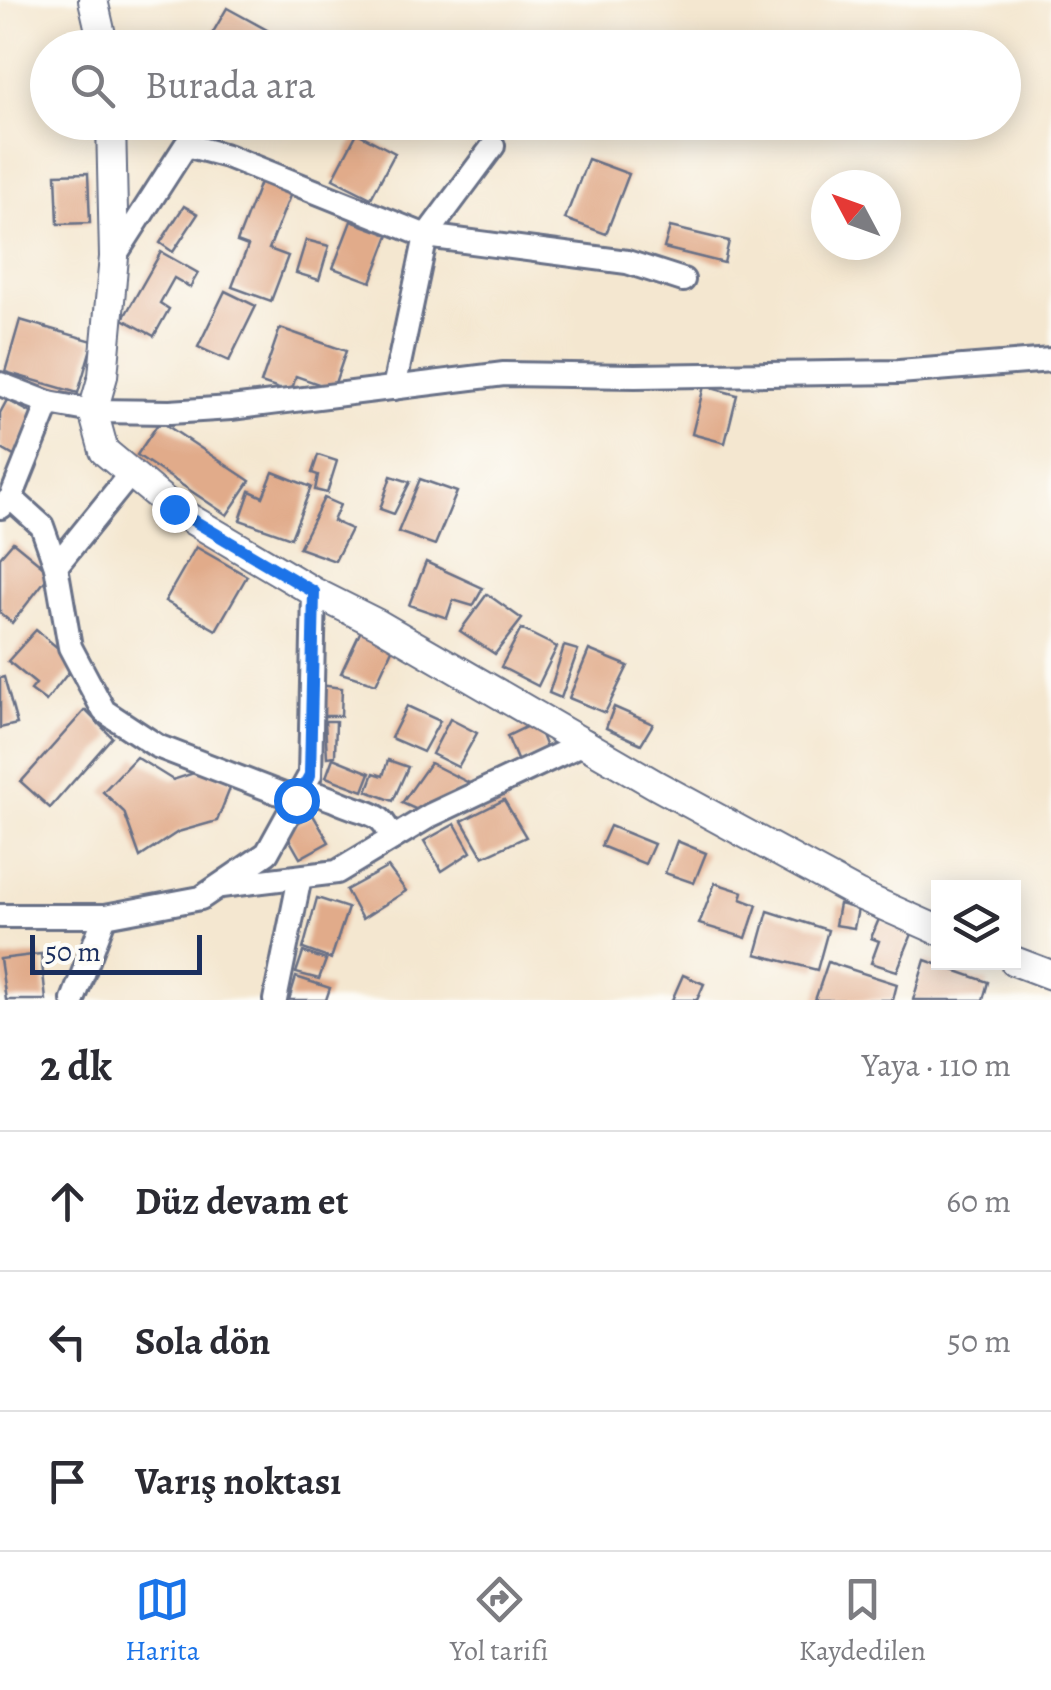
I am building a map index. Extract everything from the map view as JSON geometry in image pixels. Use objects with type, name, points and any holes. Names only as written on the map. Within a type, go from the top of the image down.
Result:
[{"type":"street","points":[[94,0],[100,30]]},
{"type":"street","points":[[111,140],[114,257],[103,376],[92,411],[104,451],[174,509],[314,592],[378,624],[656,785],[857,894],[931,927]]},
{"type":"street","points":[[114,257],[186,145],[227,156],[426,236],[627,262],[682,280]]},
{"type":"street","points":[[394,388],[426,236],[493,146]]},
{"type":"street","points":[[0,384],[50,403],[92,411],[170,412],[232,408],[504,374],[880,372],[1051,360]]},
{"type":"street","points":[[50,403],[5,503],[42,526],[56,566],[70,647],[104,711],[157,746],[299,796],[327,794],[351,807],[377,814],[391,839]]},
{"type":"street","points":[[56,566],[131,473]]},
{"type":"street","points":[[0,916],[104,916],[202,898],[267,853],[310,775],[314,592]]},
{"type":"street","points":[[217,887],[337,872],[431,815],[586,742]]},
{"type":"street","points":[[274,1000],[300,877]]},
{"type":"street","points":[[73,1000],[104,916]]},
{"type":"street","points":[[1021,963],[1051,974]]},
{"type":"building","points":[[227,8],[267,30],[214,30]]},
{"type":"building","points":[[353,140],[370,140],[395,153],[371,198],[333,179]]},
{"type":"building","points":[[588,159],[629,174],[606,234],[565,219]]},
{"type":"building","points":[[88,173],[90,223],[58,224],[56,174]]},
{"type":"building","points":[[262,177],[293,188],[269,249],[288,256],[271,301],[232,287],[248,246],[237,242]]},
{"type":"building","points":[[184,206],[198,214],[173,252],[160,243]]},
{"type":"building","points":[[351,221],[389,235],[371,282],[333,268]]},
{"type":"building","points":[[670,227],[729,241],[724,263],[664,248]]},
{"type":"building","points":[[306,240],[329,246],[319,280],[296,273]]},
{"type":"building","points":[[161,252],[198,273],[190,287],[174,278],[160,303],[169,309],[154,336],[123,319]]},
{"type":"building","points":[[225,291],[256,306],[229,361],[198,347]]},
{"type":"building","points":[[20,320],[93,341],[78,393],[5,372]]},
{"type":"building","points":[[280,328],[346,351],[333,389],[296,376],[291,393],[261,383]]},
{"type":"building","points":[[704,386],[737,395],[725,443],[692,434]]},
{"type":"building","points":[[7,400],[37,416],[14,456],[0,448],[0,413]]},
{"type":"building","points":[[160,421],[250,481],[227,515],[137,455]]},
{"type":"building","points":[[318,455],[337,461],[327,493],[315,490],[318,475],[312,473]]},
{"type":"building","points":[[273,472],[311,487],[291,538],[240,520],[250,491],[263,497]]},
{"type":"building","points":[[391,476],[410,482],[394,514],[380,509]]},
{"type":"building","points":[[420,479],[457,492],[435,545],[398,532]]},
{"type":"building","points":[[324,498],[340,505],[333,521],[351,529],[335,561],[299,548]]},
{"type":"building","points":[[13,542],[51,573],[12,623],[0,613],[0,557]]},
{"type":"building","points":[[196,547],[247,576],[216,630],[165,601]]},
{"type":"building","points":[[426,562],[483,588],[473,606],[453,600],[447,618],[409,605]]},
{"type":"building","points":[[487,594],[522,619],[495,654],[460,631]]},
{"type":"building","points":[[364,624],[395,643],[376,684],[341,673]]},
{"type":"building","points":[[521,629],[557,647],[538,686],[501,667]]},
{"type":"building","points":[[36,630],[76,663],[46,701],[31,690],[36,684],[8,661]]},
{"type":"building","points":[[564,646],[578,650],[561,698],[549,693]]},
{"type":"building","points":[[589,650],[628,666],[605,713],[569,698]]},
{"type":"building","points":[[4,677],[17,724],[0,728],[0,678]]},
{"type":"building","points":[[320,685],[342,688],[341,716],[319,716]]},
{"type":"building","points":[[407,706],[440,721],[423,752],[391,738]]},
{"type":"building","points":[[614,707],[653,724],[641,744],[606,728]]},
{"type":"building","points":[[85,710],[112,737],[50,808],[21,782]]},
{"type":"building","points":[[450,719],[477,733],[458,767],[432,754]]},
{"type":"building","points":[[325,721],[336,721],[335,756],[327,757]]},
{"type":"building","points":[[536,722],[547,750],[518,762],[507,736]]},
{"type":"building","points":[[136,757],[173,780],[206,769],[233,781],[217,821],[178,832],[140,857],[124,812],[103,792]]},
{"type":"building","points":[[333,758],[370,773],[363,791],[326,777]]},
{"type":"building","points":[[388,760],[408,767],[393,801],[367,791],[374,773],[383,776]]},
{"type":"building","points":[[430,763],[473,785],[422,812],[402,803]]},
{"type":"building","points":[[504,800],[526,837],[483,857],[462,821]]},
{"type":"building","points":[[313,815],[329,842],[300,858],[284,830]]},
{"type":"building","points":[[455,824],[471,852],[442,871],[424,841]]},
{"type":"building","points":[[610,826],[654,844],[645,864],[601,846]]},
{"type":"building","points":[[677,841],[706,853],[694,883],[665,873]]},
{"type":"building","points":[[388,867],[406,891],[362,919],[346,890]]},
{"type":"building","points":[[715,883],[743,892],[741,899],[757,905],[746,938],[699,924]]},
{"type":"building","points":[[317,898],[348,908],[331,959],[303,949]]},
{"type":"building","points":[[839,904],[858,909],[854,928],[835,925]]},
{"type":"building","points":[[768,911],[828,930],[817,970],[756,954]]},
{"type":"building","points":[[879,919],[912,934],[897,971],[871,963],[879,941],[871,938]]},
{"type":"building","points":[[303,952],[326,960],[319,979],[296,973]]},
{"type":"building","points":[[41,954],[46,1000],[6,1000],[0,959]]},
{"type":"building","points":[[925,960],[931,962],[931,970],[954,970],[988,982],[983,1000],[913,1000]]},
{"type":"building","points":[[828,962],[897,984],[893,1000],[815,1000]]},
{"type":"building","points":[[683,975],[704,984],[697,1000],[672,1000]]},
{"type":"building","points":[[296,977],[330,988],[326,1000],[289,1000]]},
{"type":"route","points":[[174,509],[314,592],[310,775],[296,800]]}]
